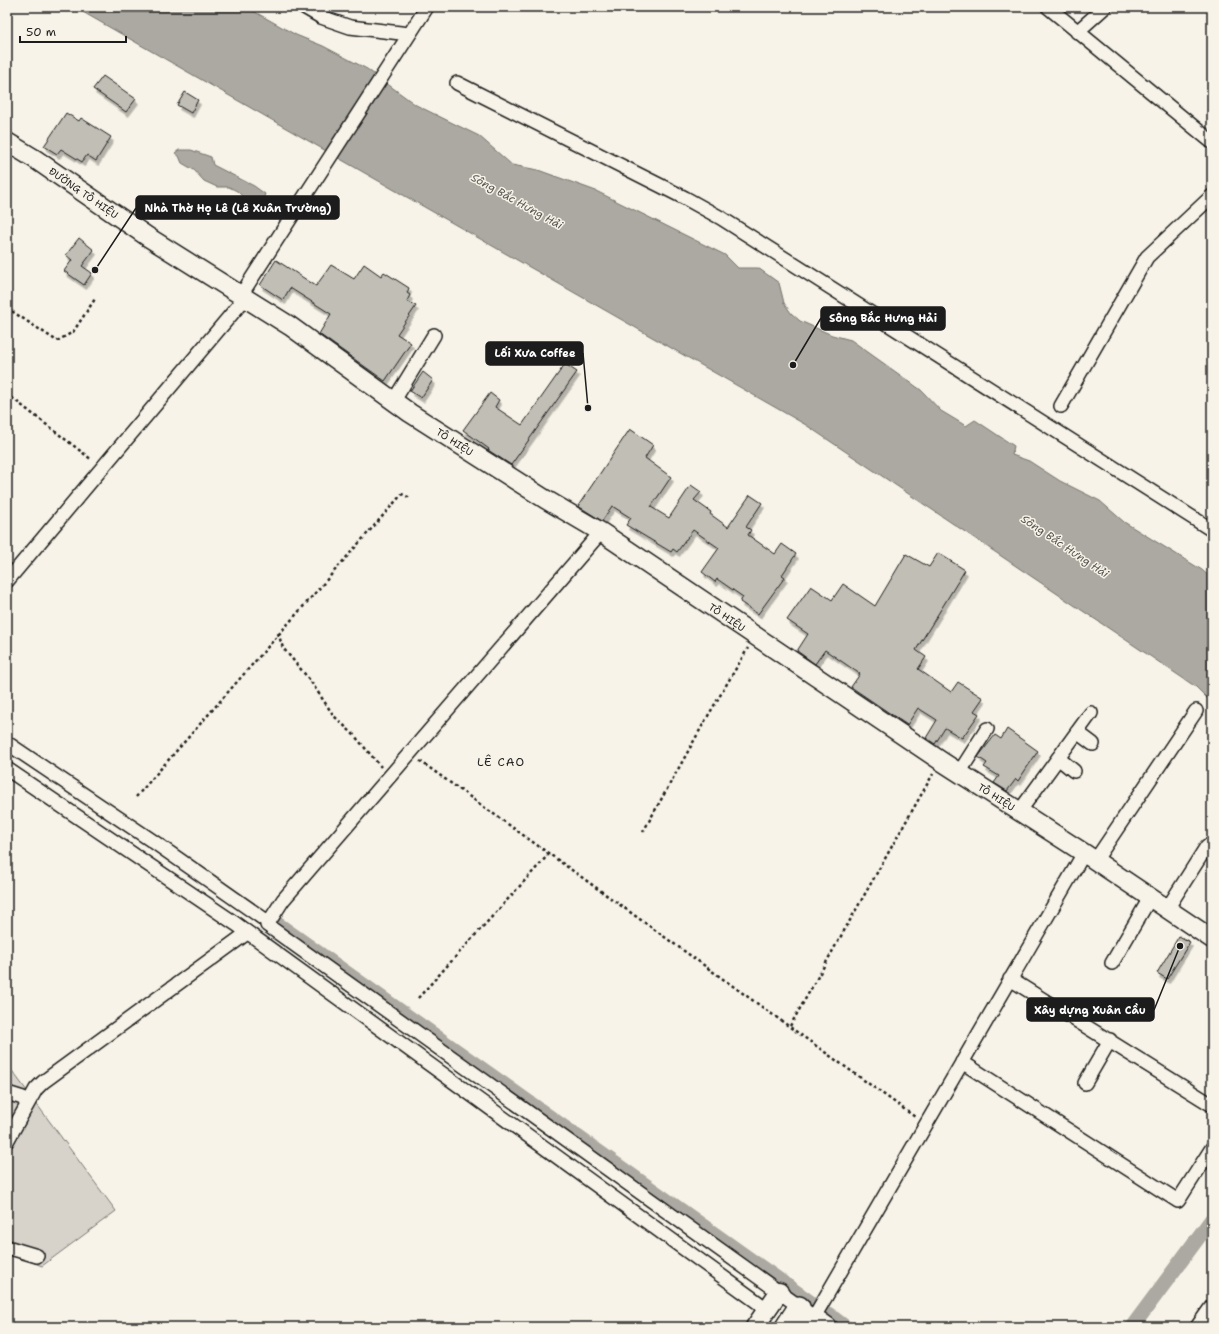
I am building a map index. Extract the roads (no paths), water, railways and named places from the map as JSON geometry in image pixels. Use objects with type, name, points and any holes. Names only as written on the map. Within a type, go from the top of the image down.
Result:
[{"type":"main road","name":"ĐƯỜNG TÔ HIỆU","points":[[7,142],[35,159],[148,237],[244,296]]},
{"type":"main road","name":"TÔ HIỆU","points":[[244,296],[290,326],[393,402],[545,499],[601,532],[941,762],[1089,857],[1212,939]]},
{"type":"main road","points":[[754,1327],[779,1292]]},
{"type":"main road","points":[[786,1327],[813,1320]]},
{"type":"street","points":[[304,7],[321,17],[350,27],[409,34]]},
{"type":"street","points":[[7,581],[244,296],[395,54],[427,7]]},
{"type":"street","points":[[1048,7],[1212,142]]},
{"type":"street","points":[[1077,32],[1105,7]]},
{"type":"street","points":[[457,83],[685,198],[726,221],[1212,530]]},
{"type":"street","points":[[1061,406],[1147,257],[1212,196]]},
{"type":"street","points":[[393,402],[434,335]]},
{"type":"street","points":[[268,922],[282,900],[601,532]]},
{"type":"street","points":[[7,743],[154,842],[268,922],[267,925],[277,933],[779,1292],[813,1320],[1010,979],[1089,857],[1196,711]]},
{"type":"street","points":[[1019,812],[1091,713]]},
{"type":"street","points":[[959,773],[987,729]]},
{"type":"street","points":[[1077,732],[1093,744]]},
{"type":"street","points":[[1058,758],[1074,772]]},
{"type":"street","points":[[7,769],[267,946],[767,1309]]},
{"type":"street","points":[[1167,909],[1207,846]]},
{"type":"street","points":[[1112,963],[1150,898]]},
{"type":"street","points":[[7,1141],[27,1105],[43,1082],[247,933]]},
{"type":"street","points":[[267,946],[277,933]]},
{"type":"street","points":[[1010,979],[1212,1105]]},
{"type":"street","points":[[1085,1083],[1110,1040]]},
{"type":"street","points":[[962,1062],[1178,1201],[1212,1148]]},
{"type":"street","points":[[7,1093],[23,1098],[27,1105]]},
{"type":"street","points":[[7,1247],[37,1256]]},
{"type":"street","points":[[1197,1327],[1212,1306]]},
{"type":"water","name":"Sông Bắc Hưng Hải","points":[[74,7],[246,7],[296,35],[323,46],[367,69],[416,105],[479,136],[512,165],[538,170],[596,191],[725,255],[738,268],[758,268],[779,283],[784,303],[791,313],[800,321],[832,335],[851,340],[921,390],[941,411],[966,426],[975,420],[1014,446],[1012,455],[1029,461],[1060,481],[1100,501],[1124,522],[1202,570],[1212,579],[1212,703],[1196,687],[806,425]]},
{"type":"water","points":[[179,150],[191,150],[211,157],[213,165],[254,186],[265,194],[260,208],[229,187],[217,187],[204,181],[194,170],[182,163],[179,156],[175,153]]},
{"type":"waterway","points":[[279,925],[810,1302]]},
{"type":"waterway","points":[[1132,1327],[1212,1219]]},
{"type":"waterway","points":[[828,1314],[845,1327]]},
{"type":"place","name":"Nhà Thờ Họ Lê (Lê Xuân Trường)","points":[[95,270]]},
{"type":"place","name":"Sông Bắc Hưng Hải","points":[[793,365]]},
{"type":"place","name":"Lối Xưa Coffee","points":[[588,408]]},
{"type":"place","name":"Xây dựng Xuân Cầu","points":[[1180,946]]},
{"type":"district","name":"LÊ CAO","points":[[501,762]]}]
